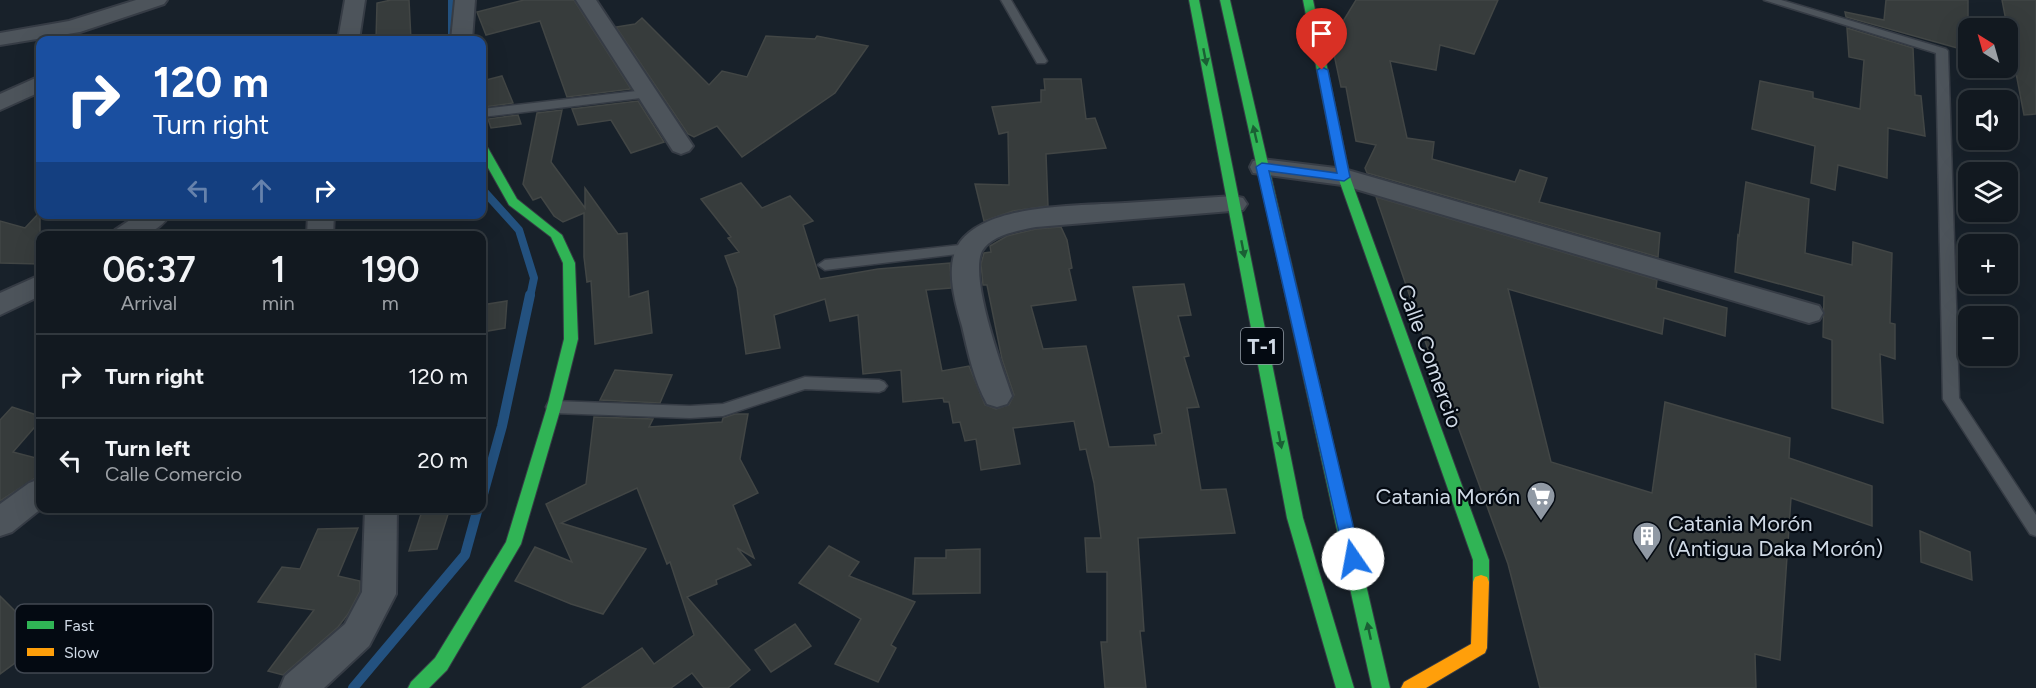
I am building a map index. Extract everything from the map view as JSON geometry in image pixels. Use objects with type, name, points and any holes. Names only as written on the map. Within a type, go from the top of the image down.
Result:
[{"type":"main road","name":"T-1","points":[[1194,0],[1295,518],[1345,688]]},
{"type":"main road","name":"T-1","points":[[1225,0],[1381,688]]},
{"type":"main road","name":"Calle Comercio","points":[[1308,0],[1344,177],[1481,560],[1479,648],[1410,688]]},
{"type":"main road","points":[[417,688],[441,664],[513,544],[554,407],[571,339],[569,264],[556,235],[513,202],[486,155]]},
{"type":"street","points":[[0,39],[72,27],[109,25],[157,0]]},
{"type":"street","points":[[350,36],[355,0]]},
{"type":"street","points":[[462,36],[465,0]]},
{"type":"street","points":[[586,0],[645,94],[681,146]]},
{"type":"street","points":[[0,103],[36,85]]},
{"type":"street","points":[[1262,167],[1344,177],[1809,313]]},
{"type":"street","points":[[997,396],[976,330],[965,264],[969,249],[979,239],[996,230],[1036,218],[1234,204]]},
{"type":"street","points":[[131,231],[150,219]]},
{"type":"street","points":[[0,305],[36,287]]},
{"type":"street","points":[[0,522],[36,495]]},
{"type":"street","points":[[298,688],[357,635],[379,594],[381,513]]},
{"type":"lane","points":[[1006,0],[1041,62]]},
{"type":"lane","points":[[1769,0],[1942,51],[1951,399],[2036,529]]},
{"type":"lane","points":[[486,113],[645,94]]},
{"type":"lane","points":[[825,265],[969,249]]},
{"type":"lane","points":[[554,407],[712,411],[723,410],[805,383],[879,386]]},
{"type":"building","points":[[409,0],[411,36],[376,36],[377,3]]},
{"type":"building","points":[[524,0],[574,0],[631,89],[567,97],[540,21],[486,35],[477,12]]},
{"type":"building","points":[[1356,0],[1498,0],[1474,54],[1440,45],[1436,70],[1390,61],[1407,138],[1434,142],[1432,159],[1515,182],[1520,170],[1547,178],[1539,202],[1660,233],[1658,257],[1367,173],[1365,168],[1376,145],[1356,141],[1346,87],[1341,87],[1329,31],[1332,20],[1342,23]]},
{"type":"building","points":[[1886,0],[1968,0],[1968,18],[1958,18],[1958,48],[1846,17],[1845,12],[1884,20]]},
{"type":"building","points":[[2002,0],[2036,0],[2036,114],[2024,115],[2017,78],[2018,18],[2005,18]]},
{"type":"building","points":[[642,18],[709,85],[722,71],[747,77],[766,36],[815,39],[817,36],[868,46],[835,93],[742,157],[717,126],[694,137],[688,134],[616,27],[635,24]]},
{"type":"building","points":[[1847,28],[1913,48],[1915,95],[1921,96],[1925,136],[1888,128],[1887,178],[1838,165],[1835,190],[1811,183],[1815,146],[1752,129],[1760,81],[1813,92],[1813,98],[1860,109],[1864,60],[1849,57]]},
{"type":"building","points":[[502,76],[513,103],[486,107],[486,80]]},
{"type":"building","points":[[1044,79],[1081,79],[1086,119],[1095,118],[1106,148],[1046,154],[1048,206],[1013,211],[984,221],[975,184],[1009,185],[1008,132],[999,134],[992,107],[1041,102],[1041,90],[1045,90]]},
{"type":"building","points":[[638,101],[664,142],[631,153],[611,120],[578,125],[572,109]]},
{"type":"building","points":[[562,110],[551,162],[585,208],[585,188],[618,234],[627,233],[629,297],[648,291],[652,333],[595,344],[591,281],[587,282],[584,257],[584,213],[563,222],[554,216],[541,197],[533,200],[523,184],[537,113]]},
{"type":"building","points":[[518,115],[521,124],[491,128],[488,119]]},
{"type":"building","points":[[1746,182],[1809,199],[1805,253],[1852,265],[1853,242],[1892,253],[1890,323],[1895,324],[1895,359],[1880,354],[1883,423],[1832,408],[1832,340],[1823,337],[1824,296],[1735,272]]},
{"type":"building","points":[[741,183],[762,208],[790,196],[813,221],[803,225],[820,279],[878,269],[950,263],[951,288],[926,290],[942,371],[969,366],[985,405],[996,409],[1009,405],[1014,395],[1002,359],[987,285],[983,285],[981,264],[984,253],[991,252],[990,246],[1007,236],[1036,229],[1061,227],[1067,240],[1072,268],[1069,269],[1076,300],[1031,306],[1043,349],[1086,346],[1109,447],[1156,445],[1154,435],[1162,433],[1133,287],[1184,284],[1191,315],[1178,316],[1189,356],[1184,357],[1199,407],[1187,408],[1201,490],[1226,489],[1235,533],[1138,538],[1144,631],[1140,631],[1146,688],[1105,688],[1101,642],[1107,642],[1107,572],[1087,572],[1085,538],[1101,538],[1094,483],[1086,449],[1080,450],[1074,421],[1013,428],[1020,464],[981,470],[976,439],[965,441],[960,422],[953,423],[949,402],[944,402],[943,398],[903,402],[901,370],[863,374],[858,315],[830,321],[825,299],[774,315],[780,348],[746,354],[737,288],[725,256],[739,252],[728,238],[731,237],[701,199]]},
{"type":"building","points":[[1376,197],[1657,280],[1656,288],[1727,308],[1725,336],[1664,318],[1662,334],[1508,289],[1551,462],[1652,493],[1665,402],[1790,438],[1789,458],[1872,486],[1872,526],[1791,498],[1780,660],[1755,654],[1756,688],[1540,688],[1508,564],[1456,421],[1452,420]]},
{"type":"building","points":[[36,216],[36,219],[40,219],[40,231],[36,231],[36,264],[0,263],[0,221],[25,228]]},
{"type":"building","points":[[507,301],[505,328],[486,331],[486,304]]},
{"type":"building","points":[[615,370],[672,375],[660,403],[600,400]]},
{"type":"building","points":[[12,407],[36,415],[36,426],[13,452],[36,458],[36,477],[0,501],[0,420]]},
{"type":"building","points":[[735,414],[748,414],[740,459],[758,493],[733,505],[754,558],[737,548],[751,565],[716,580],[717,584],[687,597],[750,670],[728,688],[704,688],[692,673],[671,688],[582,688],[642,648],[654,664],[694,635],[670,562],[667,564],[637,488],[561,523],[646,549],[603,614],[571,604],[515,581],[535,547],[572,562],[546,504],[586,484],[594,417],[653,419],[649,427],[722,422],[723,418]]},
{"type":"building","points":[[421,513],[448,513],[437,549],[409,551]]},
{"type":"building","points":[[358,528],[338,576],[360,581],[360,591],[348,614],[338,627],[283,675],[268,671],[314,610],[258,602],[282,567],[300,569],[318,529]]},
{"type":"building","points":[[1920,531],[1970,552],[1972,580],[1921,562]]},
{"type":"building","points":[[829,546],[859,562],[849,576],[915,602],[891,645],[896,648],[878,682],[835,664],[861,619],[799,583]]},
{"type":"building","points":[[980,549],[980,593],[913,594],[915,558],[946,558],[946,550]]},
{"type":"building","points":[[0,596],[15,611],[15,663],[0,674]]},
{"type":"building","points":[[795,624],[811,646],[771,672],[755,650]]},
{"type":"waterway","points":[[452,0],[452,36]]},
{"type":"waterway","points":[[486,193],[519,230],[534,278],[530,297]]},
{"type":"waterway","points":[[486,484],[502,426],[530,295]]},
{"type":"waterway","points":[[353,688],[465,555],[477,513]]},
{"type":"traffic: fast","points":[[1194,0],[1295,518],[1345,688]]},
{"type":"traffic: fast","points":[[1225,0],[1381,688]]},
{"type":"traffic: fast","points":[[1308,0],[1344,177],[1481,560],[1481,582]]},
{"type":"traffic: fast","points":[[417,688],[441,664],[513,544],[554,407],[571,339],[569,263],[556,235],[513,202],[486,155]]},
{"type":"traffic: slow","points":[[1410,688],[1479,648],[1481,582]]},
{"type":"place","name":"Catania Morón","points":[[1541,522]]},
{"type":"place","name":"Catania Morón (Antigua Daka Morón)","points":[[1647,562]]},
{"type":"route","points":[[1322,70],[1344,177],[1262,167],[1353,559]]}]
